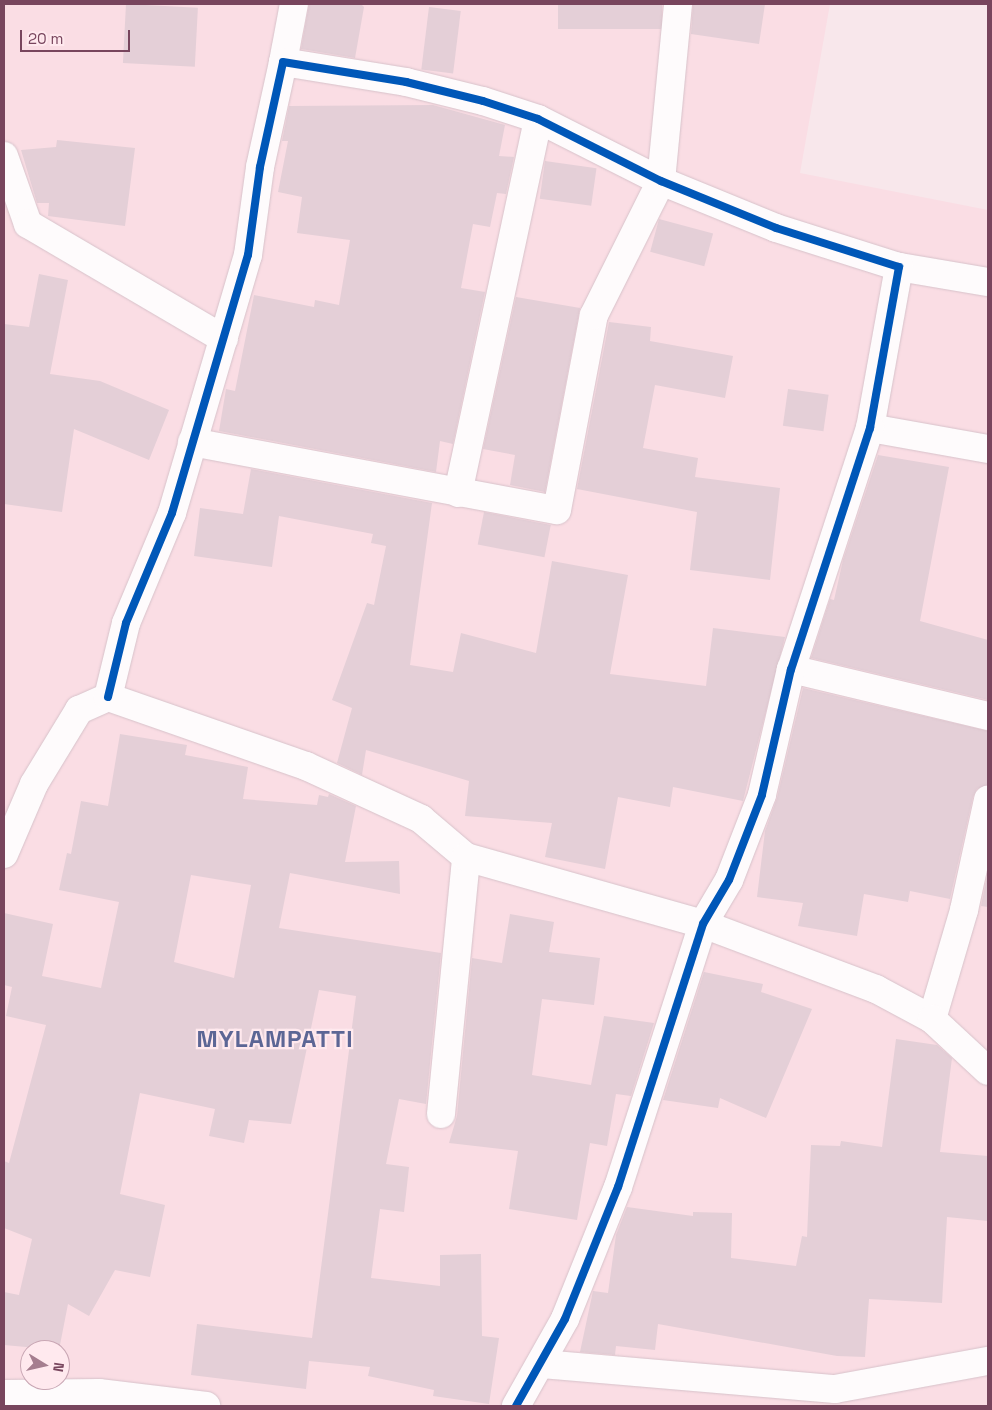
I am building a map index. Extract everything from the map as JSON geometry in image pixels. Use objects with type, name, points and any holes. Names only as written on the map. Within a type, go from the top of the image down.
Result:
[{"type":"street","points":[[108,696],[126,622],[172,513],[248,255],[260,167],[294,4]]},
{"type":"street","points":[[192,442],[557,510],[594,315],[661,181],[678,4]]},
{"type":"street","points":[[283,62],[406,82],[538,119],[661,181],[776,228],[899,267],[988,282]]},
{"type":"street","points":[[458,493],[538,119]]},
{"type":"street","points":[[4,156],[28,224],[224,339]]},
{"type":"street","points":[[516,1406],[542,1364],[618,1187],[703,924],[729,880],[762,795],[791,669],[870,428],[899,267]]},
{"type":"street","points":[[870,428],[988,449]]},
{"type":"street","points":[[791,669],[988,716]]},
{"type":"street","points":[[4,854],[34,784],[79,710],[108,696],[306,766],[421,819],[466,857],[703,924],[876,989],[932,1019],[988,1071]]},
{"type":"street","points":[[932,1019],[964,910],[988,800]]},
{"type":"street","points":[[441,1114],[466,857]]},
{"type":"street","points":[[542,1364],[835,1389],[988,1361]]},
{"type":"street","points":[[4,1394],[99,1394],[206,1406]]},
{"type":"shaded area","points":[[4,4],[830,4],[800,173],[988,210],[988,1406],[4,1406]]},
{"type":"building","points":[[126,4],[198,8],[195,67],[123,63]]},
{"type":"building","points":[[309,4],[361,4],[364,7],[355,58],[301,49]]},
{"type":"building","points":[[558,4],[662,4],[662,29],[558,29]]},
{"type":"building","points":[[693,4],[765,4],[759,44],[691,34]]},
{"type":"building","points":[[429,7],[461,11],[453,73],[421,70]]},
{"type":"building","points":[[433,105],[505,125],[499,156],[514,157],[506,194],[497,193],[490,227],[473,224],[461,288],[485,292],[453,444],[440,441],[436,472],[219,431],[226,389],[235,391],[254,295],[314,307],[315,300],[339,305],[350,240],[297,233],[302,197],[278,192],[288,141],[282,141],[289,106]]},
{"type":"building","points":[[57,140],[135,148],[125,226],[48,216],[49,203],[37,203],[21,150],[56,147]]},
{"type":"building","points":[[545,161],[596,168],[591,206],[540,199]]},
{"type":"building","points":[[659,219],[713,233],[704,266],[650,252]]},
{"type":"building","points":[[39,274],[68,280],[50,374],[100,381],[169,410],[149,460],[74,429],[62,512],[4,504],[4,324],[29,327]]},
{"type":"building","points":[[516,297],[580,308],[545,492],[510,485],[515,455],[483,449]]},
{"type":"building","points":[[609,322],[651,327],[650,341],[733,356],[725,398],[655,385],[643,448],[698,458],[695,477],[780,488],[770,580],[690,570],[697,512],[577,489]]},
{"type":"building","points":[[788,389],[829,395],[823,431],[783,426]]},
{"type":"building","points":[[878,455],[949,467],[920,621],[988,640],[988,700],[811,658],[830,599],[834,600],[843,560]]},
{"type":"building","points":[[251,469],[432,503],[410,665],[453,672],[461,633],[536,653],[552,561],[628,575],[610,674],[706,686],[713,628],[785,637],[743,801],[673,787],[670,807],[618,797],[605,869],[545,857],[552,823],[465,816],[469,781],[366,750],[362,775],[337,763],[352,708],[332,700],[367,603],[374,605],[386,546],[371,543],[373,534],[279,516],[272,567],[194,556],[200,508],[243,514]]},
{"type":"building","points":[[484,512],[551,525],[544,557],[478,544]]},
{"type":"building","points":[[803,688],[988,731],[988,785],[977,789],[973,797],[950,899],[910,891],[908,902],[864,894],[857,936],[798,926],[803,903],[757,897],[765,831],[777,798]]},
{"type":"building","points":[[120,734],[187,745],[185,755],[248,767],[243,799],[317,805],[319,795],[328,797],[329,794],[356,806],[345,862],[399,861],[400,894],[290,873],[279,928],[441,953],[426,1104],[399,1099],[386,1164],[409,1167],[404,1212],[380,1209],[371,1278],[440,1286],[440,1255],[481,1254],[482,1336],[499,1338],[489,1404],[433,1396],[434,1390],[368,1376],[370,1367],[309,1361],[306,1389],[191,1375],[197,1324],[312,1338],[356,996],[319,990],[291,1124],[249,1120],[244,1143],[209,1136],[215,1109],[140,1093],[120,1194],[165,1205],[150,1277],[115,1270],[89,1316],[68,1304],[61,1340],[20,1340],[20,1346],[4,1345],[4,1292],[19,1295],[32,1239],[4,1228],[4,1161],[9,1163],[46,1025],[6,1016],[12,987],[4,985],[4,913],[53,924],[42,976],[101,988],[119,902],[59,890],[67,853],[71,854],[81,801],[108,806]],"holes":[[[191,875],[251,885],[234,978],[174,962]]]},
{"type":"building","points":[[988,872],[988,907],[981,906]]},
{"type":"building","points":[[510,914],[554,922],[549,952],[600,958],[594,1005],[542,999],[532,1075],[591,1085],[604,1016],[654,1023],[631,1096],[616,1094],[607,1146],[590,1143],[577,1220],[509,1209],[518,1151],[449,1143],[457,1116],[472,958],[502,963]]},
{"type":"building","points":[[704,972],[763,984],[761,992],[812,1009],[766,1118],[720,1098],[718,1108],[663,1100]]},
{"type":"building","points":[[896,1039],[937,1045],[952,1058],[940,1152],[988,1156],[988,1221],[947,1217],[942,1303],[869,1299],[865,1357],[837,1356],[658,1324],[655,1350],[616,1346],[615,1355],[580,1352],[593,1291],[608,1293],[616,1235],[627,1207],[693,1216],[693,1212],[732,1213],[731,1258],[796,1266],[802,1236],[807,1237],[811,1145],[840,1146],[841,1141],[882,1147]]},
{"type":"cycle path","points":[[108,697],[126,623],[172,513],[248,255],[260,167],[283,62],[406,82],[483,101],[538,119],[661,181],[776,228],[899,267],[870,428],[791,669],[762,795],[729,880],[703,924],[618,1187],[565,1319],[516,1406]]},
{"type":"district","name":"MYLAMPATTI","points":[[275,1039]]}]
